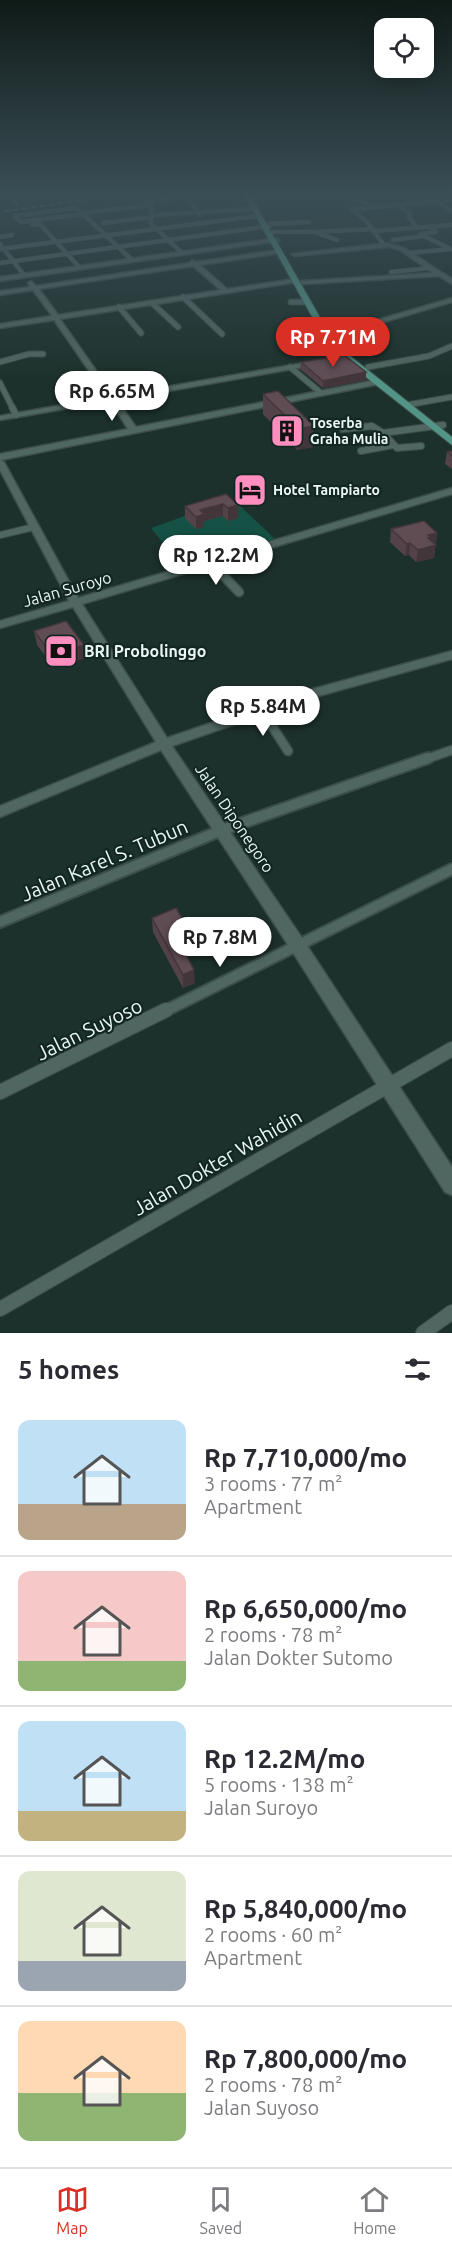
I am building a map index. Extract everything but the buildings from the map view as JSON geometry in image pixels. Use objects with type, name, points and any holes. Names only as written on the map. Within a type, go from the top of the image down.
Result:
[{"type":"main road","points":[[281,255],[331,335],[452,442]]},
{"type":"main road","points":[[293,255],[290,258],[307,302],[346,357],[376,382],[452,431]]},
{"type":"street","points":[[8,255],[56,317],[133,430]]},
{"type":"street","points":[[0,263],[52,255]]},
{"type":"street","points":[[68,255],[79,267]]},
{"type":"street","points":[[127,255],[132,260]]},
{"type":"street","points":[[0,279],[161,255]]},
{"type":"street","points":[[184,255],[225,291]]},
{"type":"street","points":[[0,293],[256,255]]},
{"type":"street","points":[[411,255],[452,282]]},
{"type":"street","points":[[392,272],[430,268]]},
{"type":"street","points":[[0,326],[299,281],[452,273]]},
{"type":"street","points":[[183,297],[222,334]]},
{"type":"street","points":[[331,335],[452,300]]},
{"type":"street","points":[[291,302],[307,302]]},
{"type":"street","points":[[152,303],[178,327]]},
{"type":"street","points":[[119,307],[141,333]]},
{"type":"street","points":[[368,367],[429,356],[449,347],[452,352]]},
{"type":"street","points":[[0,362],[32,354],[44,354]]},
{"type":"street","points":[[335,359],[346,357]]},
{"type":"street","points":[[0,418],[324,361]]},
{"type":"street","points":[[290,367],[321,393]]},
{"type":"street","points":[[0,457],[376,382]]},
{"type":"street","points":[[0,383],[16,415]]},
{"type":"street","points":[[411,405],[452,397]]},
{"type":"street","points":[[383,433],[443,425]]},
{"type":"street","points":[[343,429],[372,426],[383,433],[393,446]]},
{"type":"street","points":[[361,451],[393,446],[402,448],[421,446]]},
{"type":"street","name":"Jalan Diponegoro","points":[[0,462],[75,602],[164,744],[452,1185]]},
{"type":"street","name":"Jalan Suroyo","points":[[0,624],[212,564],[452,491]]},
{"type":"street","points":[[0,535],[34,527]]},
{"type":"street","points":[[212,564],[239,592]]},
{"type":"street","points":[[0,812],[164,744],[261,709],[326,688],[452,655]]},
{"type":"street","points":[[261,709],[288,751]]},
{"type":"street","name":"Jalan Karel S. Tubun","points":[[0,922],[222,830],[452,750]]},
{"type":"street","name":"Jalan Suyoso","points":[[0,1092],[452,869]]},
{"type":"street","name":"Jalan Dokter Wahidin","points":[[0,1309],[452,1049]]},
{"type":"street","points":[[423,1333],[452,1312]]},
{"type":"green space","points":[[233,499],[277,541],[184,569],[151,528]]},
{"type":"place","name":"Toserba Graha Mulia","points":[[287,431]]},
{"type":"place","name":"Hotel Tampiarto","points":[[250,490]]},
{"type":"place","name":"BRI Probolinggo","points":[[61,651]]}]
